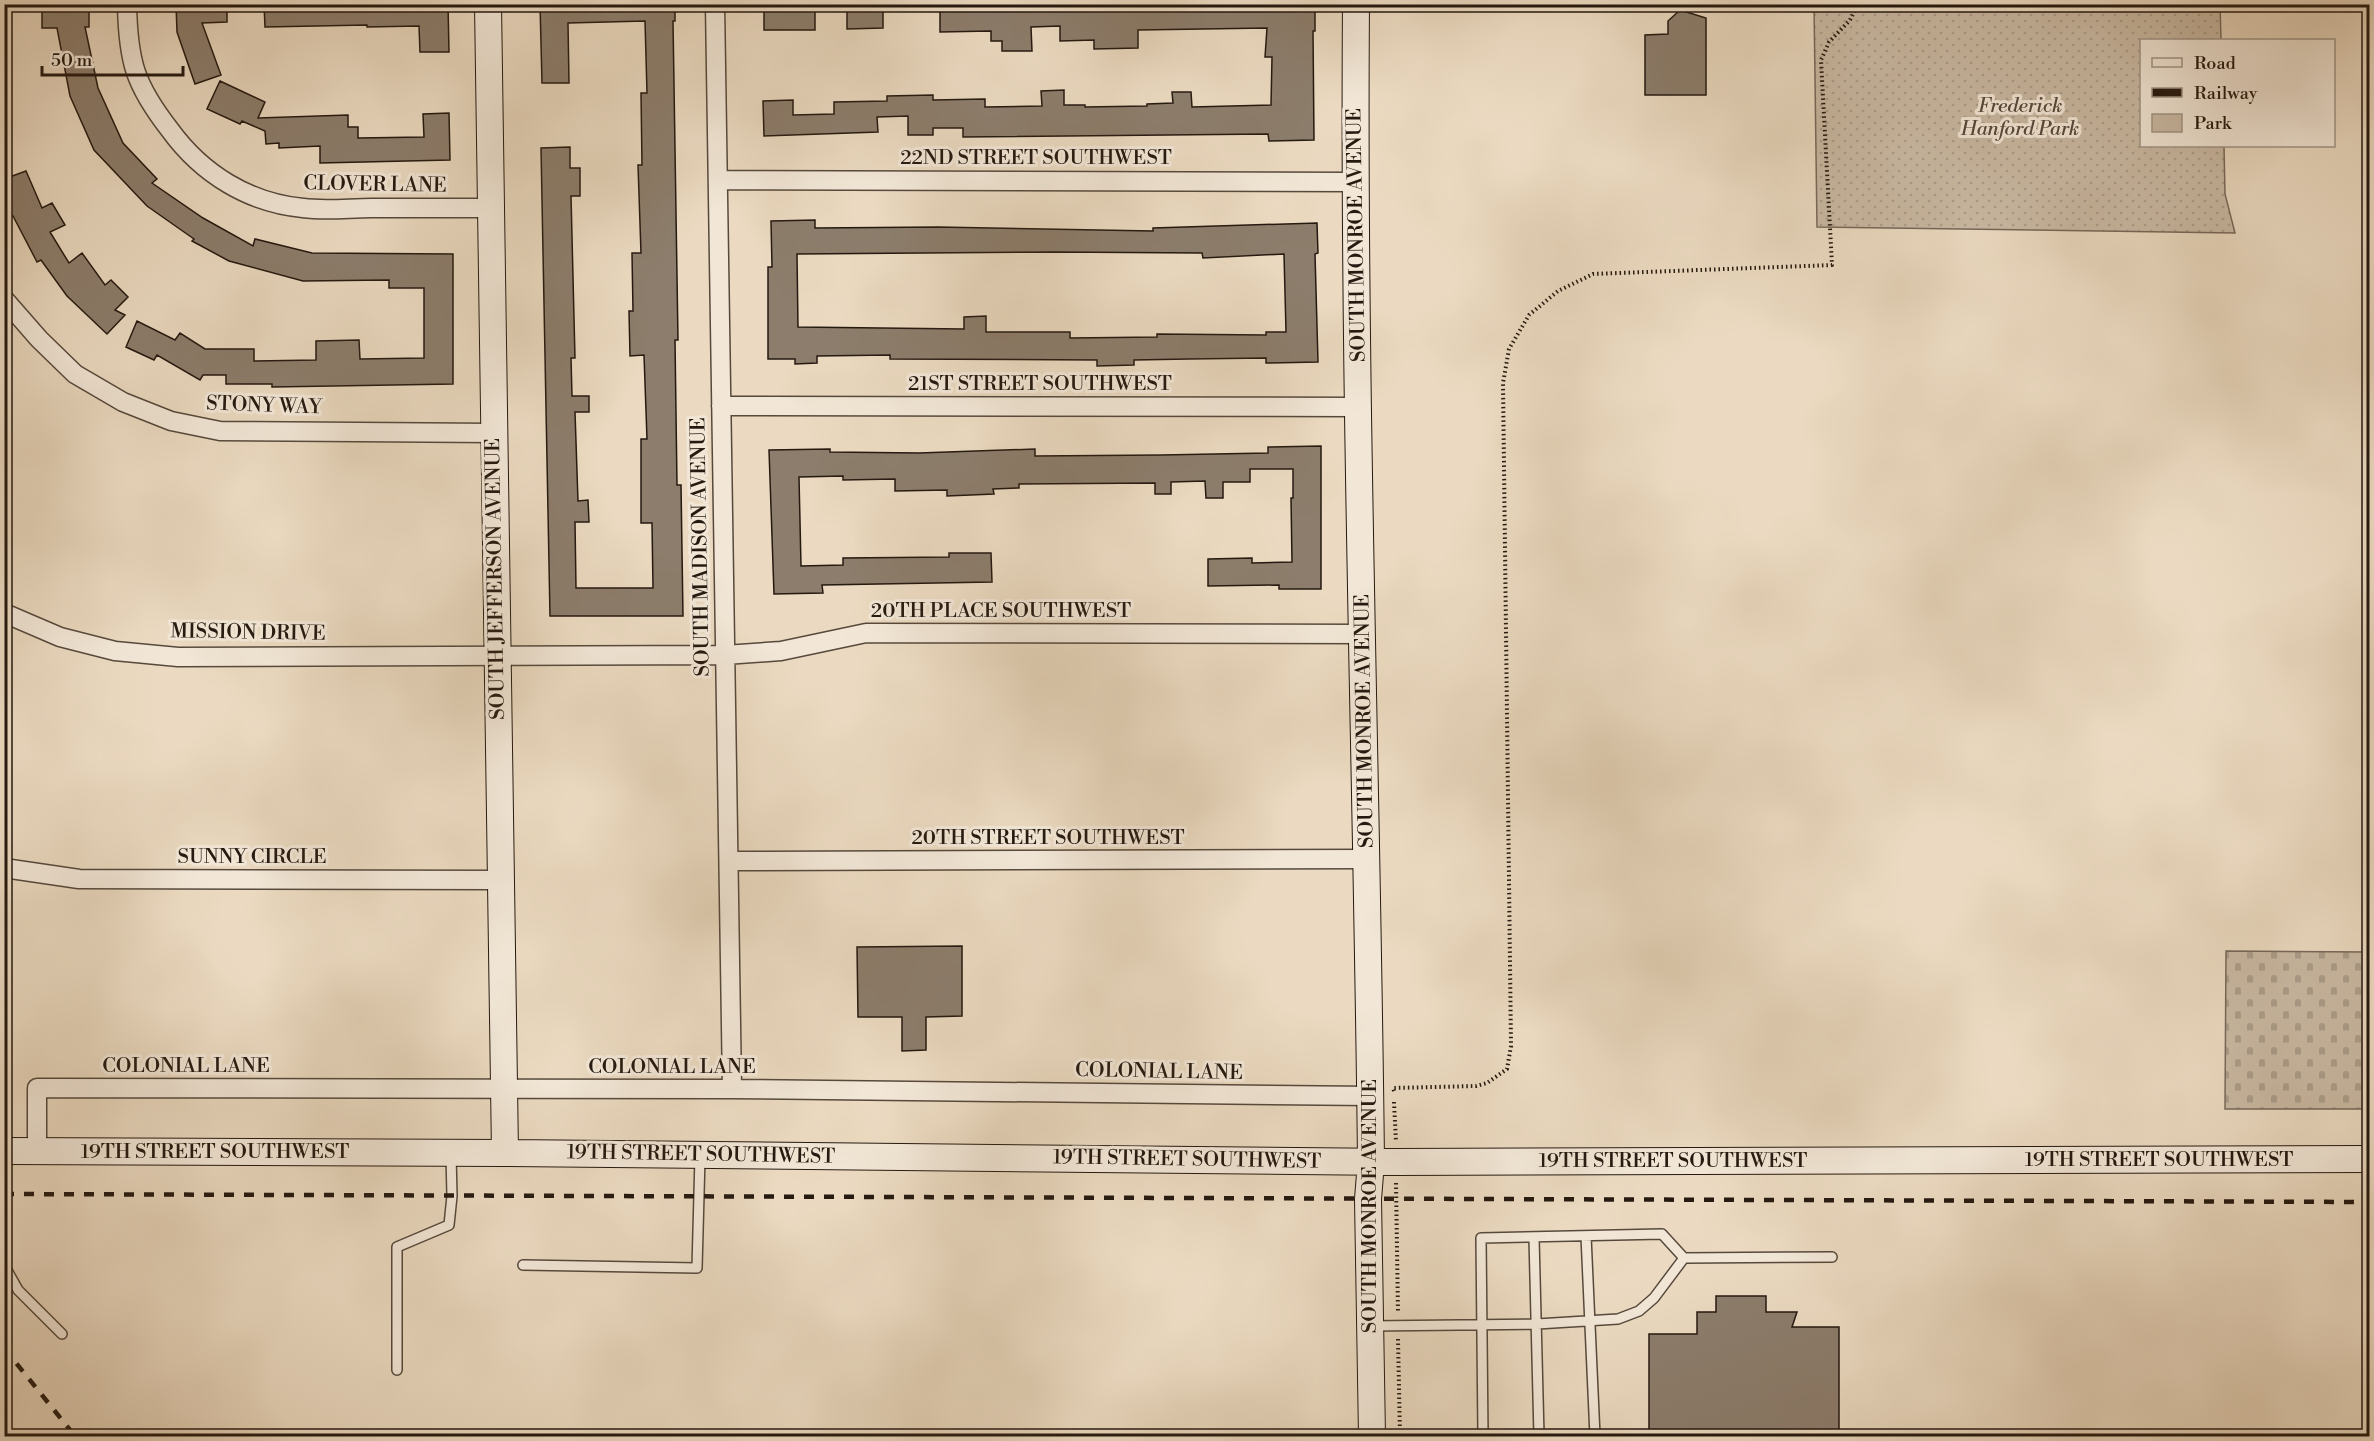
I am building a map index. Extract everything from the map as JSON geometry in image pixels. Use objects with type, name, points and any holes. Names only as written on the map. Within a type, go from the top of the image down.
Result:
[{"type":"main road","name":"SOUTH JEFFERSON AVENUE","points":[[488,4],[505,1153]]},
{"type":"main road","name":"SOUTH MONROE AVENUE","points":[[1356,4],[1355,182],[1368,859],[1384,1162],[1368,1199],[1372,1437]]},
{"type":"main road","name":"19TH STREET SOUTHWEST","points":[[4,1151],[505,1153],[1384,1162],[2370,1159]]},
{"type":"street","name":"CLOVER LANE","points":[[127,4],[128,46],[138,82],[156,112],[176,138],[199,163],[226,184],[263,200],[303,208],[490,208]]},
{"type":"street","name":"SOUTH MADISON AVENUE","points":[[715,4],[732,1089]]},
{"type":"street","name":"22ND STREET SOUTHWEST","points":[[718,180],[1355,182]]},
{"type":"street","name":"STONY WAY","points":[[4,299],[39,339],[75,374],[123,402],[171,421],[220,431],[494,432]]},
{"type":"street","name":"21ST STREET SOUTHWEST","points":[[721,406],[1359,407]]},
{"type":"street","name":"MISSION DRIVE","points":[[4,613],[60,637],[115,651],[178,657],[498,657]]},
{"type":"street","name":"20TH PLACE SOUTHWEST","points":[[498,657],[725,655],[781,651],[866,633],[1363,634]]},
{"type":"street","name":"20TH STREET SOUTHWEST","points":[[729,861],[1368,859]]},
{"type":"street","name":"SUNNY CIRCLE","points":[[4,868],[79,879],[501,880]]},
{"type":"street","name":"COLONIAL LANE","points":[[37,1151],[37,1088],[1382,1092]]},
{"type":"lane","points":[[397,1370],[397,1247],[449,1225],[452,1196],[450,1153]]},
{"type":"lane","points":[[523,1265],[697,1268],[700,1155]]},
{"type":"lane","points":[[1483,1437],[1481,1238],[1662,1234],[1684,1258],[1832,1257]]},
{"type":"lane","points":[[1586,1236],[1595,1437]]},
{"type":"lane","points":[[1534,1238],[1539,1437]]},
{"type":"lane","points":[[1370,1326],[1537,1324],[1618,1319],[1639,1311],[1654,1298],[1684,1258]]},
{"type":"lane","points":[[4,1265],[18,1290],[62,1334]]},
{"type":"path","points":[[1400,1437],[1398,1325],[1384,1162],[1382,1092],[1476,1086],[1487,1083],[1507,1069],[1511,1046],[1503,383],[1509,349],[1529,315],[1558,291],[1593,274],[1832,265],[1821,60],[1829,42],[1850,20],[1858,4]]},
{"type":"green space","name":"Frederick Hanford Park","points":[[1814,5],[2220,5],[2221,39],[2140,39],[2140,147],[2224,147],[2225,194],[2235,233],[1817,227]]},
{"type":"green space","points":[[2226,951],[2369,952],[2369,1109],[2225,1109]]},
{"type":"building","points":[[51,4],[89,4],[89,27],[85,27],[98,88],[123,143],[157,179],[152,183],[203,218],[253,246],[255,239],[312,253],[453,254],[453,384],[272,387],[272,384],[226,384],[226,375],[203,375],[200,380],[157,355],[154,360],[126,347],[137,321],[175,340],[180,333],[205,349],[254,349],[254,361],[316,360],[316,341],[359,340],[360,359],[424,358],[424,288],[389,288],[389,280],[303,281],[229,261],[192,241],[194,239],[147,206],[94,150],[70,96],[57,28],[42,28],[42,10],[51,9]]},
{"type":"building","points":[[176,4],[227,4],[227,22],[202,23],[221,75],[195,84],[177,32]]},
{"type":"building","points":[[264,4],[448,4],[449,52],[420,52],[419,26],[265,27]]},
{"type":"building","points":[[540,4],[675,4],[675,21],[673,21],[678,340],[675,340],[677,485],[681,485],[683,616],[550,616],[541,148],[570,147],[570,168],[580,168],[580,196],[571,196],[575,358],[571,358],[572,396],[589,396],[589,412],[575,412],[578,501],[588,500],[589,522],[575,522],[576,588],[653,588],[652,523],[641,523],[641,439],[647,439],[644,355],[630,356],[629,311],[633,311],[632,253],[641,253],[638,165],[642,165],[641,93],[647,93],[645,21],[568,23],[569,83],[542,83]]},
{"type":"building","points":[[764,4],[815,4],[815,30],[764,30]]},
{"type":"building","points":[[847,4],[883,4],[883,28],[847,29]]},
{"type":"building","points":[[940,4],[1086,4],[1086,8],[1185,4],[1315,4],[1315,31],[1313,31],[1314,140],[1269,141],[1268,134],[963,137],[963,128],[933,128],[933,135],[908,135],[908,116],[877,117],[878,132],[764,136],[763,101],[793,100],[793,115],[834,114],[834,102],[887,101],[887,96],[933,95],[933,100],[985,99],[985,107],[1042,106],[1041,91],[1064,90],[1064,105],[1085,105],[1085,107],[1147,106],[1147,104],[1173,103],[1172,92],[1191,92],[1192,107],[1271,105],[1272,57],[1265,57],[1267,28],[1138,30],[1138,48],[1094,49],[1094,40],[1060,41],[1060,26],[1031,27],[1032,51],[1002,51],[1002,41],[991,41],[991,31],[940,32]]},
{"type":"building","points":[[1680,10],[1706,18],[1706,95],[1645,95],[1645,35],[1668,34],[1668,21]]},
{"type":"building","points":[[220,81],[265,102],[258,118],[348,115],[348,127],[358,127],[358,138],[424,137],[423,114],[449,113],[450,160],[320,163],[320,146],[279,148],[279,143],[266,144],[265,131],[242,121],[240,124],[207,109]]},
{"type":"building","points":[[26,171],[42,208],[52,203],[65,225],[50,232],[69,263],[82,253],[105,285],[111,280],[128,297],[115,310],[125,315],[107,334],[67,296],[41,260],[37,262],[13,216],[4,220],[4,179]]},
{"type":"building","points":[[815,220],[815,228],[938,227],[1153,231],[1153,228],[1317,223],[1318,253],[1315,254],[1318,362],[1266,363],[1266,358],[1189,359],[1134,360],[1134,365],[1097,366],[1097,360],[890,359],[890,355],[817,356],[817,363],[795,364],[795,359],[768,359],[768,267],[772,267],[771,221]],"holes":[[[1202,253],[1203,258],[1284,254],[1286,332],[1266,332],[1266,335],[1157,334],[1157,337],[1070,338],[1070,332],[986,332],[986,316],[964,317],[964,329],[798,327],[797,254]]]},
{"type":"building","points":[[1321,446],[1321,589],[1279,589],[1279,585],[1208,586],[1208,559],[1252,558],[1252,563],[1292,562],[1293,469],[1250,469],[1250,482],[1223,482],[1223,498],[1206,498],[1205,481],[1171,482],[1171,494],[1155,494],[1155,483],[1019,484],[1019,488],[993,489],[994,494],[947,496],[947,490],[895,491],[895,479],[843,480],[843,476],[799,477],[801,566],[843,565],[843,558],[949,557],[949,553],[991,553],[992,582],[822,585],[823,593],[774,594],[769,450],[830,449],[830,452],[919,453],[1035,449],[1035,456],[1268,453],[1268,447]]},
{"type":"building","points":[[962,946],[962,1016],[926,1017],[926,1050],[902,1051],[902,1017],[858,1017],[857,947]]},
{"type":"building","points":[[1716,1296],[1766,1296],[1766,1312],[1797,1312],[1792,1327],[1839,1327],[1839,1435],[1649,1437],[1649,1334],[1697,1334],[1697,1312],[1716,1312]]},
{"type":"railway","points":[[4,1194],[2370,1202]]},
{"type":"railway","points":[[4,1348],[75,1436]]}]
